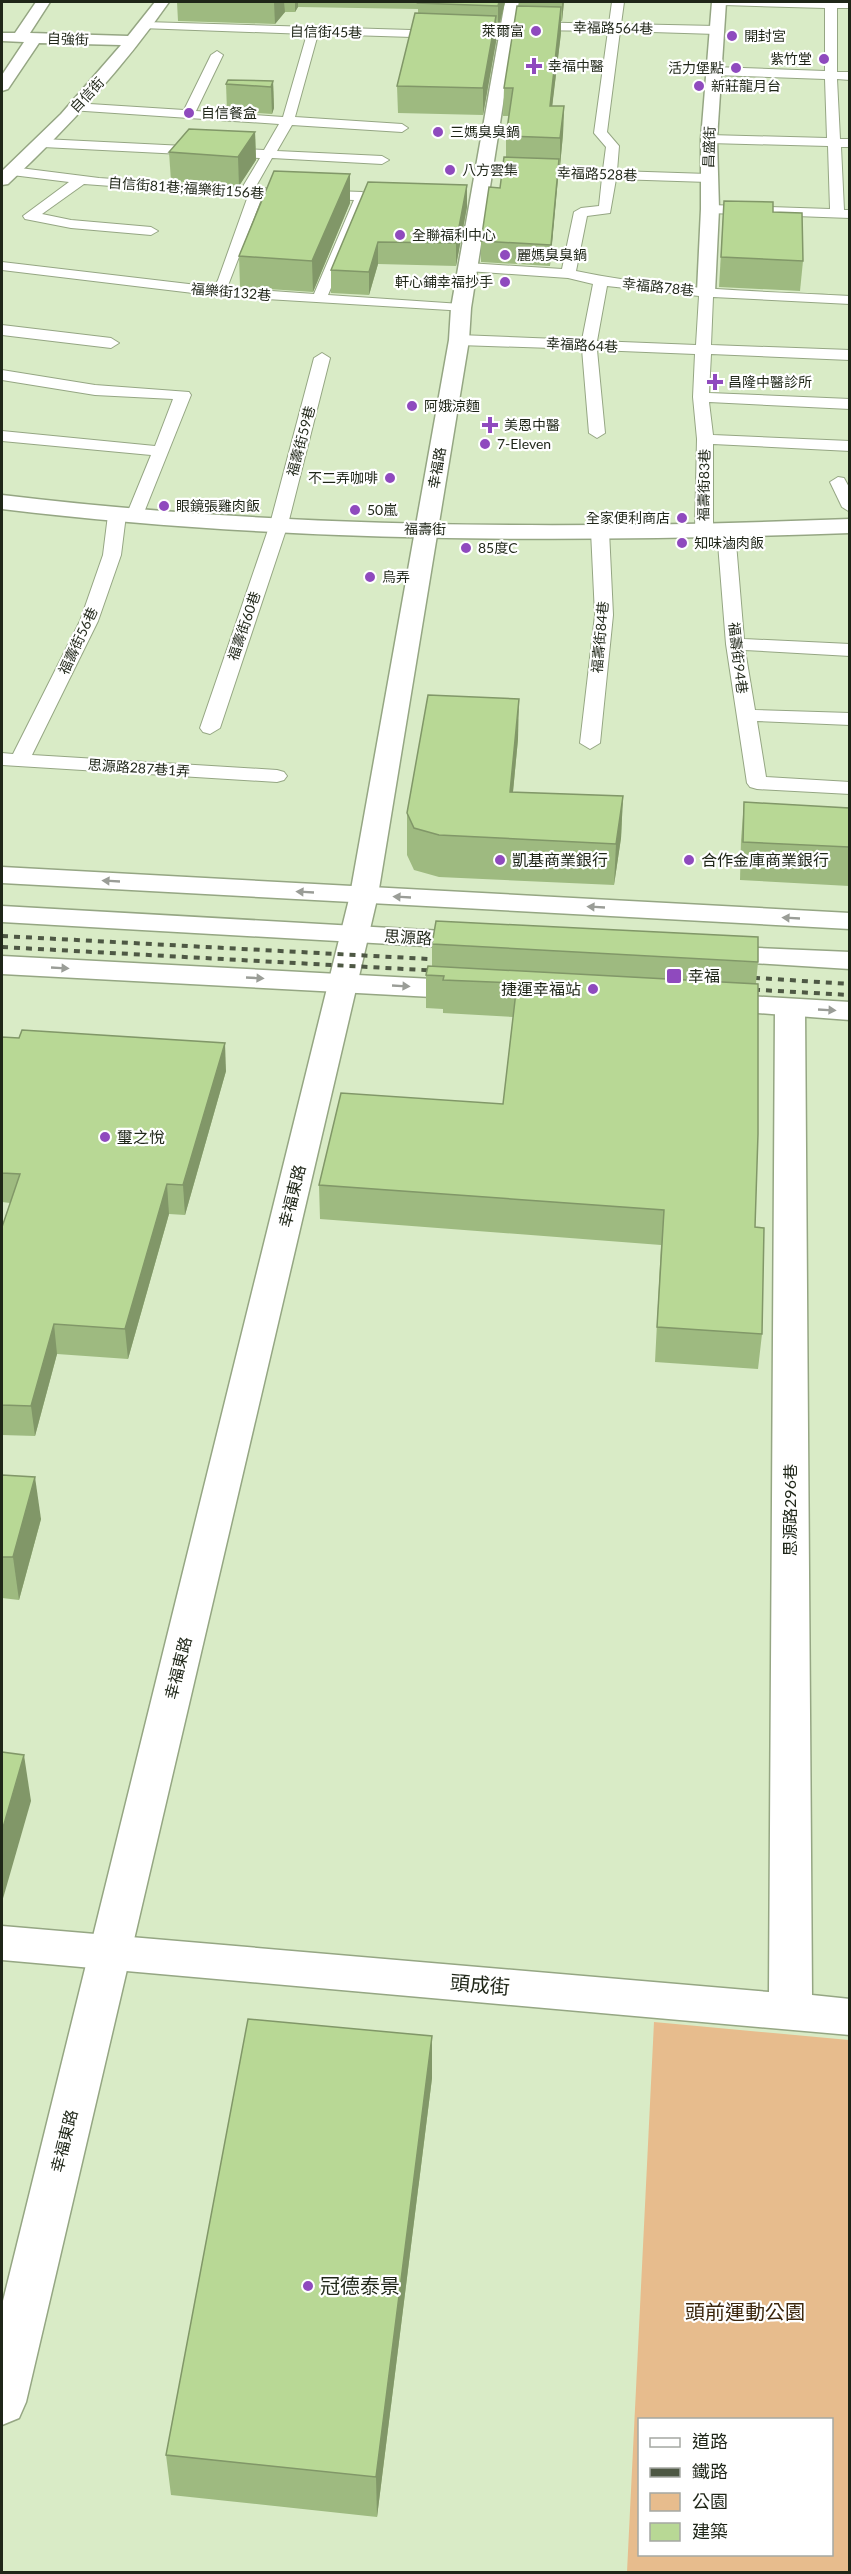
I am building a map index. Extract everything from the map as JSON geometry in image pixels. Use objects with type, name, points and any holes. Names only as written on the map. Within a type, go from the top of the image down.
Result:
[{"type":"street","points":[[2,86],[43,2]]},
{"type":"street","name":"自信街","points":[[7,176],[75,107],[88,97],[134,41],[162,2]]},
{"type":"street","name":"幸福路","points":[[355,934],[364,895],[427,530],[512,2]]},
{"type":"street","name":"昌盛街","points":[[706,292],[710,209],[709,139],[718,2]]},
{"type":"street","name":"自強街","points":[[2,37],[134,41]]},
{"type":"street","points":[[11,145],[41,144]]},
{"type":"street","name":"福壽街","points":[[2,502],[126,516],[427,530],[726,531],[849,526]]},
{"type":"street","points":[[2,875],[849,921]]},
{"type":"street","name":"思源路","points":[[2,914],[501,942]]},
{"type":"street","name":"幸福東路","points":[[2,2402],[355,934]]},
{"type":"street","points":[[689,952],[849,961]]},
{"type":"street","points":[[2,965],[491,991]]},
{"type":"street","points":[[683,1002],[849,1011]]},
{"type":"street","name":"思源路296巷","points":[[790,1008],[790,2012]]},
{"type":"street","name":"頭成街","points":[[2,1943],[849,2017]]},
{"type":"lane","points":[[568,274],[581,212],[605,210],[613,147],[600,133],[618,2]]},
{"type":"lane","points":[[723,2],[849,5]]},
{"type":"lane","points":[[710,209],[843,214],[833,142],[831,3]]},
{"type":"lane","name":"自信街45巷","points":[[144,26],[313,32],[508,31]]},
{"type":"lane","name":"幸福路564巷","points":[[508,31],[615,28],[716,30]]},
{"type":"lane","points":[[218,292],[225,280],[251,194],[267,155],[288,120],[313,32]]},
{"type":"lane","points":[[189,113],[217,55]]},
{"type":"lane","points":[[714,71],[849,76]]},
{"type":"lane","points":[[75,107],[402,128]]},
{"type":"lane","points":[[709,139],[849,143]]},
{"type":"lane","points":[[41,144],[382,160]]},
{"type":"lane","name":"幸福路528巷","points":[[486,170],[708,178]]},
{"type":"lane","name":"自信街81巷;福樂街156巷","points":[[7,176],[251,194],[362,196],[319,300]]},
{"type":"lane","points":[[80,181],[30,216],[71,224],[151,231]]},
{"type":"lane","name":"福樂街132巷","points":[[2,266],[218,292],[461,308]]},
{"type":"lane","name":"幸福路78巷","points":[[468,267],[568,274],[601,282],[706,292],[849,300]]},
{"type":"lane","points":[[597,433],[589,345],[601,282]]},
{"type":"lane","name":"福壽街83巷","points":[[704,530],[705,439],[701,397],[706,292]]},
{"type":"lane","points":[[2,330],[111,343]]},
{"type":"lane","name":"幸福路64巷","points":[[459,340],[849,355]]},
{"type":"lane","name":"福壽街59巷","points":[[279,524],[322,358]]},
{"type":"lane","name":"福壽街56巷","points":[[2,375],[95,390],[183,395],[160,451],[126,516],[89,621],[11,759]]},
{"type":"lane","points":[[701,397],[849,404]]},
{"type":"lane","points":[[2,436],[160,451]]},
{"type":"lane","points":[[705,439],[849,446]]},
{"type":"lane","points":[[838,482],[849,507]]},
{"type":"lane","name":"福壽街60巷","points":[[210,728],[279,524]]},
{"type":"lane","name":"福壽街84巷","points":[[590,743],[604,615],[600,531]]},
{"type":"lane","name":"福壽街94巷","points":[[726,531],[735,644],[757,783],[849,788]]},
{"type":"lane","points":[[735,644],[849,650]]},
{"type":"lane","points":[[746,715],[849,719]]},
{"type":"lane","name":"思源路287巷1弄","points":[[11,759],[277,777]]},
{"type":"green space","name":"頭前運動公園","points":[[654,2022],[849,2040],[849,2572],[627,2572]]},
{"type":"building","points":[[419,2],[499,2],[498,6]]},
{"type":"building","points":[[517,6],[561,7],[550,106],[564,106],[560,138],[506,136],[513,88],[504,88]]},
{"type":"building","points":[[415,13],[496,16],[483,88],[397,86]]},
{"type":"building","points":[[228,80],[273,81],[271,87],[226,84]]},
{"type":"building","points":[[189,129],[255,132],[238,157],[169,152]]},
{"type":"building","points":[[504,157],[559,159],[551,245],[481,241],[489,187],[500,188]]},
{"type":"building","points":[[274,171],[350,174],[312,261],[239,256]]},
{"type":"building","points":[[368,182],[467,185],[456,243],[378,242],[369,272],[331,270]]},
{"type":"building","points":[[724,201],[773,202],[773,212],[802,213],[803,261],[721,257]]},
{"type":"building","points":[[428,695],[519,699],[510,792],[623,796],[616,844],[439,835],[414,828],[407,813]]},
{"type":"building","points":[[744,802],[849,808],[849,847],[743,842]]},
{"type":"building","points":[[436,921],[758,937],[758,962],[432,944]]},
{"type":"building","points":[[428,966],[758,984],[758,1134],[755,1227],[764,1228],[762,1334],[657,1327],[664,1210],[319,1185],[341,1093],[503,1104],[517,983],[443,980],[444,976],[426,975]]},
{"type":"building","points":[[22,1030],[225,1043],[183,1185],[167,1184],[125,1329],[54,1324],[31,1406],[2,1405],[2,1227],[20,1174],[2,1173],[2,1037],[19,1038]]},
{"type":"building","points":[[2,1475],[35,1477],[13,1557],[2,1557]]},
{"type":"building","points":[[2,1752],[24,1755],[2,1831]]},
{"type":"building","name":"冠德泰景","points":[[248,2019],[432,2036],[376,2477],[166,2455]]},
{"type":"railway","points":[[2,936],[448,960]]},
{"type":"railway","points":[[2,947],[442,971]]},
{"type":"railway","points":[[742,977],[850,984]]},
{"type":"railway","points":[[742,989],[850,995]]},
{"type":"place","name":"萊爾富","points":[[536,31]]},
{"type":"place","name":"開封宮","points":[[732,36]]},
{"type":"place","name":"紫竹堂","points":[[824,59]]},
{"type":"place","name":"幸福中醫","points":[[534,66]]},
{"type":"place","name":"活力堡點","points":[[736,68]]},
{"type":"place","name":"新莊龍月台","points":[[699,86]]},
{"type":"place","name":"自信餐盒","points":[[189,113]]},
{"type":"place","name":"三媽臭臭鍋","points":[[438,132]]},
{"type":"place","name":"八方雲集","points":[[450,170]]},
{"type":"place","name":"全聯福利中心","points":[[400,235]]},
{"type":"place","name":"麗媽臭臭鍋","points":[[505,255]]},
{"type":"place","name":"軒心鋪幸福抄手","points":[[505,282]]},
{"type":"place","name":"昌隆中醫診所","points":[[715,382]]},
{"type":"place","name":"阿娥涼麵","points":[[412,406]]},
{"type":"place","name":"美恩中醫","points":[[490,425]]},
{"type":"place","name":"7-Eleven","points":[[485,444]]},
{"type":"place","name":"不二弄咖啡","points":[[390,478]]},
{"type":"place","name":"眼鏡張雞肉飯","points":[[164,506]]},
{"type":"place","name":"50嵐","points":[[355,510]]},
{"type":"place","name":"全家便利商店","points":[[682,518]]},
{"type":"place","name":"知味滷肉飯","points":[[682,543]]},
{"type":"place","name":"85度C","points":[[466,548]]},
{"type":"place","name":"烏弄","points":[[370,577]]},
{"type":"place","name":"凱基商業銀行","points":[[500,860]]},
{"type":"place","name":"合作金庫商業銀行","points":[[689,860]]},
{"type":"place","name":"幸福","points":[[674,976]]},
{"type":"place","name":"捷運幸福站","points":[[593,989]]},
{"type":"place","name":"璽之悅","points":[[105,1137]]},
{"type":"place","name":"冠德泰景","points":[[308,2286]]}]
